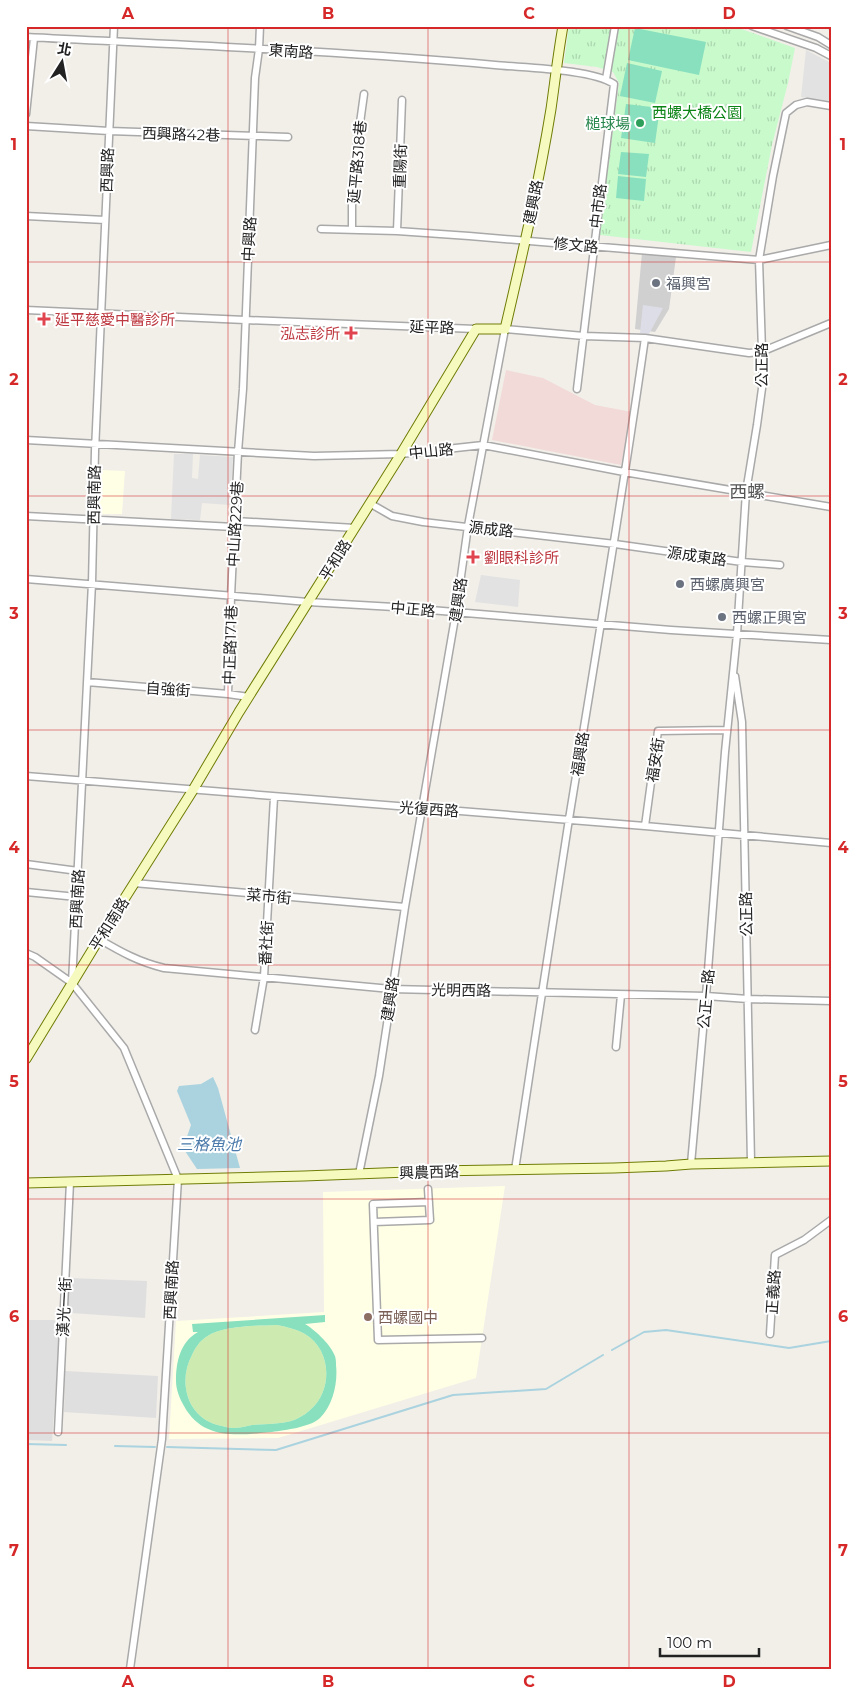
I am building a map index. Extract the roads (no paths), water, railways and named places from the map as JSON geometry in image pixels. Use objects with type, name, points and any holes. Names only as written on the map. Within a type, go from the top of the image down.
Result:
[{"type":"main road","name":"建興路","points":[[505,329],[526,240],[551,108],[563,26]]},
{"type":"main road","name":"延平路","points":[[476,329],[505,329]]},
{"type":"main road","name":"平和路","points":[[193,790],[238,712],[370,504],[476,329]]},
{"type":"main road","name":"平和南路","points":[[26,1059],[193,790]]},
{"type":"main road","name":"興農西路","points":[[26,1183],[831,1161]]},
{"type":"street","name":"西興路","points":[[101,313],[114,26]]},
{"type":"street","name":"中興路","points":[[238,452],[243,389],[256,78],[260,26]]},
{"type":"street","points":[[555,71],[588,74],[606,79],[616,26]]},
{"type":"street","points":[[752,26],[816,48],[831,56]]},
{"type":"street","points":[[787,26],[818,37],[831,44]]},
{"type":"street","name":"東南路","points":[[26,37],[439,60],[555,71]]},
{"type":"street","points":[[26,114],[34,38]]},
{"type":"street","name":"中市路","points":[[577,389],[614,84],[606,79]]},
{"type":"street","name":"延平路318巷","points":[[352,230],[352,180],[364,94]]},
{"type":"street","name":"重陽街","points":[[397,231],[402,100]]},
{"type":"street","name":"公正路","points":[[719,834],[737,634],[746,492],[758,425],[763,381],[759,260],[786,113],[796,105],[807,102],[831,106]]},
{"type":"street","name":"西興路42巷","points":[[26,126],[109,131],[288,137]]},
{"type":"street","points":[[26,216],[105,220]]},
{"type":"street","name":"修文路","points":[[321,230],[397,231],[759,260],[831,245]]},
{"type":"street","name":"延平路","points":[[26,310],[476,329]]},
{"type":"street","name":"西興南路","points":[[101,313],[95,444],[92,583],[72,983],[124,1048],[178,1179],[160,1456],[130,1669]]},
{"type":"street","name":"延平路","points":[[505,329],[584,336],[645,338],[749,353],[761,352],[831,324]]},
{"type":"street","name":"建興路","points":[[359,1174],[379,1076],[391,989],[456,612],[468,526],[505,329]]},
{"type":"street","name":"福興路","points":[[515,1170],[568,820],[615,544],[645,338]]},
{"type":"street","name":"中山路","points":[[26,440],[314,456],[401,454],[482,446],[831,507]]},
{"type":"street","name":"中山路229巷","points":[[231,596],[238,452]]},
{"type":"street","name":"源成路","points":[[370,504],[392,516],[423,522],[615,544]]},
{"type":"street","points":[[26,516],[355,528]]},
{"type":"street","name":"源成東路","points":[[615,544],[742,562],[780,565]]},
{"type":"street","name":"中正路","points":[[26,579],[308,602],[831,640]]},
{"type":"street","name":"中正路171巷","points":[[228,694],[231,596]]},
{"type":"street","name":"公正路","points":[[734,666],[742,722],[750,1162]]},
{"type":"street","name":"自強街","points":[[87,682],[249,697]]},
{"type":"street","name":"福安街","points":[[645,826],[658,731],[727,730]]},
{"type":"street","name":"光復西路","points":[[26,776],[645,826],[831,843]]},
{"type":"street","name":"番社街","points":[[255,1030],[264,977],[274,796]]},
{"type":"street","name":"公正一路","points":[[691,1164],[719,834]]},
{"type":"street","points":[[26,864],[78,871]]},
{"type":"street","name":"菜市街","points":[[134,883],[405,907]]},
{"type":"street","points":[[26,892],[77,897]]},
{"type":"street","name":"光明西路","points":[[99,939],[125,955],[144,963],[164,968],[391,989],[706,996],[748,1000],[831,1001]]},
{"type":"street","points":[[26,954],[35,957],[72,983]]},
{"type":"street","points":[[616,1047],[621,995]]},
{"type":"street","name":"漢光一街","points":[[58,1432],[70,1182]]},
{"type":"street","points":[[374,1222],[430,1220],[428,1189]]},
{"type":"street","points":[[429,1202],[373,1204],[378,1340],[482,1338]]},
{"type":"street","name":"正義路","points":[[770,1334],[775,1255],[804,1240],[831,1220]]},
{"type":"water","name":"三格魚池","points":[[213,1077],[218,1088],[240,1168],[197,1169],[183,1148],[191,1125],[177,1091],[179,1086],[201,1084]]},
{"type":"waterway","points":[[825,26],[831,30]]},
{"type":"waterway","points":[[612,1350],[644,1332],[666,1330],[789,1348],[831,1341]]},
{"type":"waterway","points":[[167,1447],[276,1450],[453,1395],[546,1389],[603,1355]]},
{"type":"waterway","points":[[26,1444],[66,1445]]},
{"type":"waterway","points":[[115,1446],[155,1447]]},
{"type":"place","name":"槌球場","points":[[640,123]]},
{"type":"place","name":"福興宮","points":[[656,283]]},
{"type":"place","name":"延平慈愛中醫診所","points":[[44,319]]},
{"type":"place","name":"泓志診所","points":[[351,333]]},
{"type":"place","name":"劉眼科診所","points":[[473,557]]},
{"type":"place","name":"西螺廣興宮","points":[[680,584]]},
{"type":"place","name":"西螺正興宮","points":[[722,617]]},
{"type":"place","name":"西螺國中","points":[[368,1317]]},
{"type":"district","name":"西螺","points":[[747,492]]},
{"type":"park label","name":"西螺大橋公園","points":[[697,112]]}]
